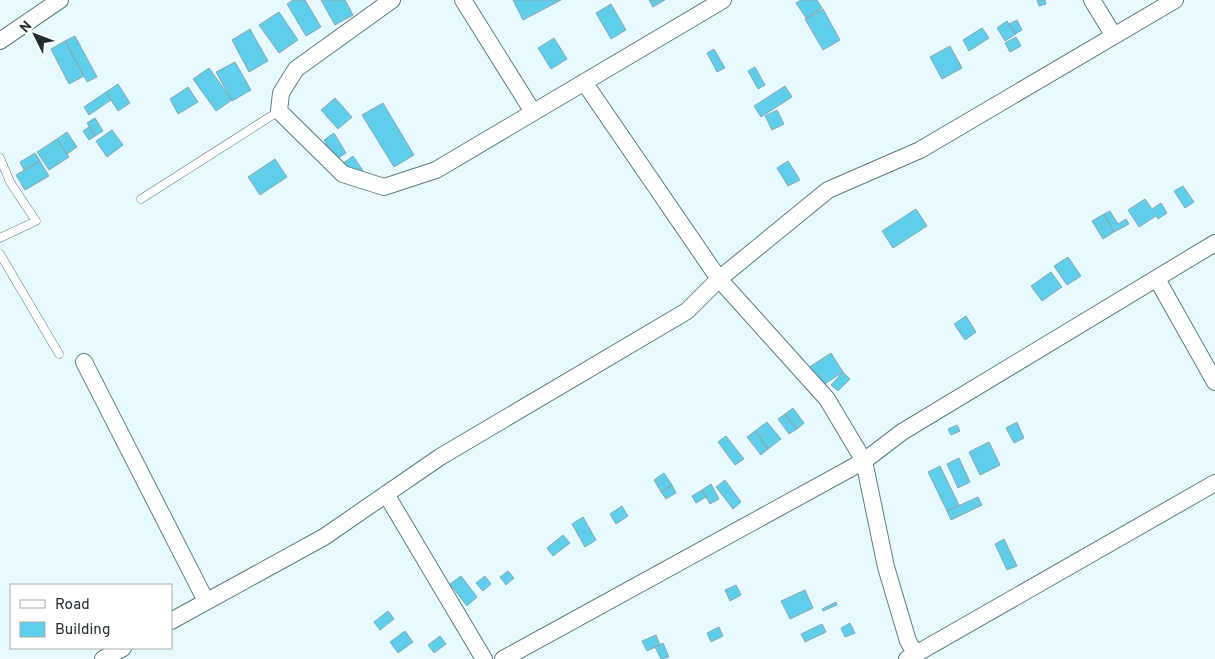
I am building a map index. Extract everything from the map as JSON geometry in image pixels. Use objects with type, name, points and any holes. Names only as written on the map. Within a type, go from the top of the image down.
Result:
[{"type":"street","points":[[0,41],[60,0]]},
{"type":"street","points":[[392,0],[296,68],[281,93],[279,112],[343,174],[384,187],[436,170],[718,1]]},
{"type":"street","points":[[463,0],[534,112]]},
{"type":"street","points":[[1092,0],[1114,36]]},
{"type":"street","points":[[172,620],[324,537],[440,457],[687,311],[718,279],[828,190],[920,150],[1175,0]]},
{"type":"street","points":[[584,82],[718,279],[827,399],[864,461],[886,567],[911,656],[1215,483]]},
{"type":"street","points":[[503,659],[864,461],[902,432],[1215,243]]},
{"type":"street","points":[[1157,278],[1215,382]]},
{"type":"street","points":[[84,362],[206,602]]},
{"type":"street","points":[[386,494],[484,659]]},
{"type":"street","points":[[103,659],[121,649]]},
{"type":"lane","points":[[141,199],[279,112]]},
{"type":"lane","points":[[0,158],[10,182],[36,221],[0,238]]},
{"type":"lane","points":[[0,254],[59,354]]},
{"type":"building","points":[[293,0],[305,0],[321,27],[306,36],[287,4]]},
{"type":"building","points":[[321,0],[345,0],[353,15],[335,25]]},
{"type":"building","points":[[513,0],[561,0],[523,20]]},
{"type":"building","points":[[649,0],[665,0],[653,7]]},
{"type":"building","points":[[801,0],[817,0],[822,8],[806,18],[796,3]]},
{"type":"building","points":[[1037,0],[1045,0],[1046,4],[1039,6]]},
{"type":"building","points":[[611,4],[626,30],[611,39],[596,13]]},
{"type":"building","points":[[823,9],[840,40],[823,50],[805,19]]},
{"type":"building","points":[[279,12],[298,40],[279,53],[259,25]]},
{"type":"building","points":[[1017,20],[1022,30],[1015,34],[1009,24]]},
{"type":"building","points":[[1007,21],[1016,34],[1005,41],[997,28]]},
{"type":"building","points":[[982,28],[989,38],[969,51],[963,40]]},
{"type":"building","points":[[250,29],[268,61],[249,72],[232,40]]},
{"type":"building","points":[[75,36],[97,77],[87,82],[65,41]]},
{"type":"building","points":[[1016,37],[1021,46],[1010,52],[1005,43]]},
{"type":"building","points":[[554,38],[567,59],[551,69],[538,48]]},
{"type":"building","points":[[65,41],[84,76],[69,84],[51,49]]},
{"type":"building","points":[[950,46],[962,68],[942,79],[930,57]]},
{"type":"building","points":[[714,49],[725,68],[717,72],[707,53]]},
{"type":"building","points":[[235,62],[251,90],[232,101],[216,72]]},
{"type":"building","points":[[755,67],[765,85],[758,89],[748,71]]},
{"type":"building","points":[[209,68],[232,100],[216,111],[193,79]]},
{"type":"building","points":[[118,84],[130,103],[118,111],[106,92]]},
{"type":"building","points":[[785,86],[792,97],[761,117],[754,106]]},
{"type":"building","points":[[188,87],[198,102],[178,114],[170,99]]},
{"type":"building","points":[[106,92],[111,100],[89,115],[84,107]]},
{"type":"building","points":[[335,98],[352,117],[338,129],[321,110]]},
{"type":"building","points":[[383,103],[414,155],[394,167],[362,115]]},
{"type":"building","points":[[777,110],[784,124],[772,130],[765,116]]},
{"type":"building","points":[[95,118],[103,131],[95,136],[87,123]]},
{"type":"building","points":[[89,127],[95,136],[89,140],[83,131]]},
{"type":"building","points":[[112,130],[123,145],[107,157],[96,141]]},
{"type":"building","points":[[67,132],[77,147],[67,154],[57,139]]},
{"type":"building","points":[[334,133],[346,153],[335,160],[324,140]]},
{"type":"building","points":[[57,139],[69,157],[49,170],[37,152]]},
{"type":"building","points":[[35,153],[40,161],[24,170],[20,162]]},
{"type":"building","points":[[353,156],[364,172],[353,179],[342,164]]},
{"type":"building","points":[[275,159],[287,177],[260,195],[248,177]]},
{"type":"building","points":[[40,161],[49,176],[25,190],[16,175]]},
{"type":"building","points":[[788,161],[800,180],[788,186],[777,168]]},
{"type":"building","points":[[1183,186],[1194,202],[1185,208],[1174,191]]},
{"type":"building","points":[[1145,199],[1152,209],[1161,203],[1167,213],[1158,219],[1156,216],[1139,227],[1128,210]]},
{"type":"building","points":[[916,209],[927,226],[893,248],[882,231]]},
{"type":"building","points":[[1110,211],[1118,224],[1126,219],[1129,224],[1114,232],[1104,214]]},
{"type":"building","points":[[1104,214],[1114,232],[1103,239],[1092,221]]},
{"type":"building","points":[[1068,257],[1081,276],[1067,285],[1054,266]]},
{"type":"building","points":[[1051,272],[1062,287],[1042,301],[1031,286]]},
{"type":"building","points":[[966,316],[976,332],[965,340],[954,324]]},
{"type":"building","points":[[831,353],[843,372],[820,387],[808,368]]},
{"type":"building","points":[[843,372],[850,379],[838,391],[831,385]]},
{"type":"building","points":[[793,408],[804,423],[797,429],[785,414]]},
{"type":"building","points":[[785,414],[797,429],[789,434],[778,419]]},
{"type":"building","points":[[767,422],[781,439],[768,449],[755,431]]},
{"type":"building","points":[[1017,422],[1024,438],[1014,443],[1006,428]]},
{"type":"building","points":[[957,425],[960,431],[951,435],[948,429]]},
{"type":"building","points":[[755,431],[768,449],[761,455],[747,437]]},
{"type":"building","points":[[726,436],[744,459],[735,465],[718,442]]},
{"type":"building","points":[[989,442],[1000,465],[980,475],[969,452]]},
{"type":"building","points":[[959,458],[970,482],[958,488],[947,464]]},
{"type":"building","points":[[940,466],[959,505],[947,511],[928,472]]},
{"type":"building","points":[[664,473],[672,485],[661,492],[654,480]]},
{"type":"building","points":[[725,480],[741,502],[733,509],[716,487]]},
{"type":"building","points":[[711,484],[719,499],[710,504],[702,490]]},
{"type":"building","points":[[672,485],[676,493],[666,499],[661,492]]},
{"type":"building","points":[[702,490],[706,497],[696,503],[692,496]]},
{"type":"building","points":[[978,497],[982,505],[951,520],[947,511]]},
{"type":"building","points":[[622,506],[628,516],[616,524],[610,514]]},
{"type":"building","points":[[583,517],[596,540],[585,547],[572,524]]},
{"type":"building","points":[[563,535],[570,543],[553,556],[547,548]]},
{"type":"building","points":[[1004,539],[1017,566],[1007,570],[995,544]]},
{"type":"building","points":[[508,571],[514,578],[506,585],[500,577]]},
{"type":"building","points":[[461,576],[477,597],[467,606],[450,584]]},
{"type":"building","points":[[485,576],[491,584],[483,591],[476,583]]},
{"type":"building","points":[[736,585],[741,595],[730,601],[725,590]]},
{"type":"building","points":[[805,590],[813,608],[790,619],[781,601]]},
{"type":"building","points":[[836,602],[837,605],[823,611],[822,609]]},
{"type":"building","points":[[388,611],[394,619],[380,630],[374,622]]},
{"type":"building","points":[[850,623],[855,633],[845,637],[841,628]]},
{"type":"building","points":[[822,624],[826,632],[805,642],[801,634]]},
{"type":"building","points":[[719,627],[723,636],[711,642],[707,633]]},
{"type":"building","points":[[405,631],[413,642],[398,653],[390,642]]},
{"type":"building","points":[[656,635],[660,645],[647,651],[642,641]]},
{"type":"building","points":[[440,636],[446,644],[434,653],[428,645]]},
{"type":"building","points":[[663,643],[669,657],[661,659],[655,647]]}]
